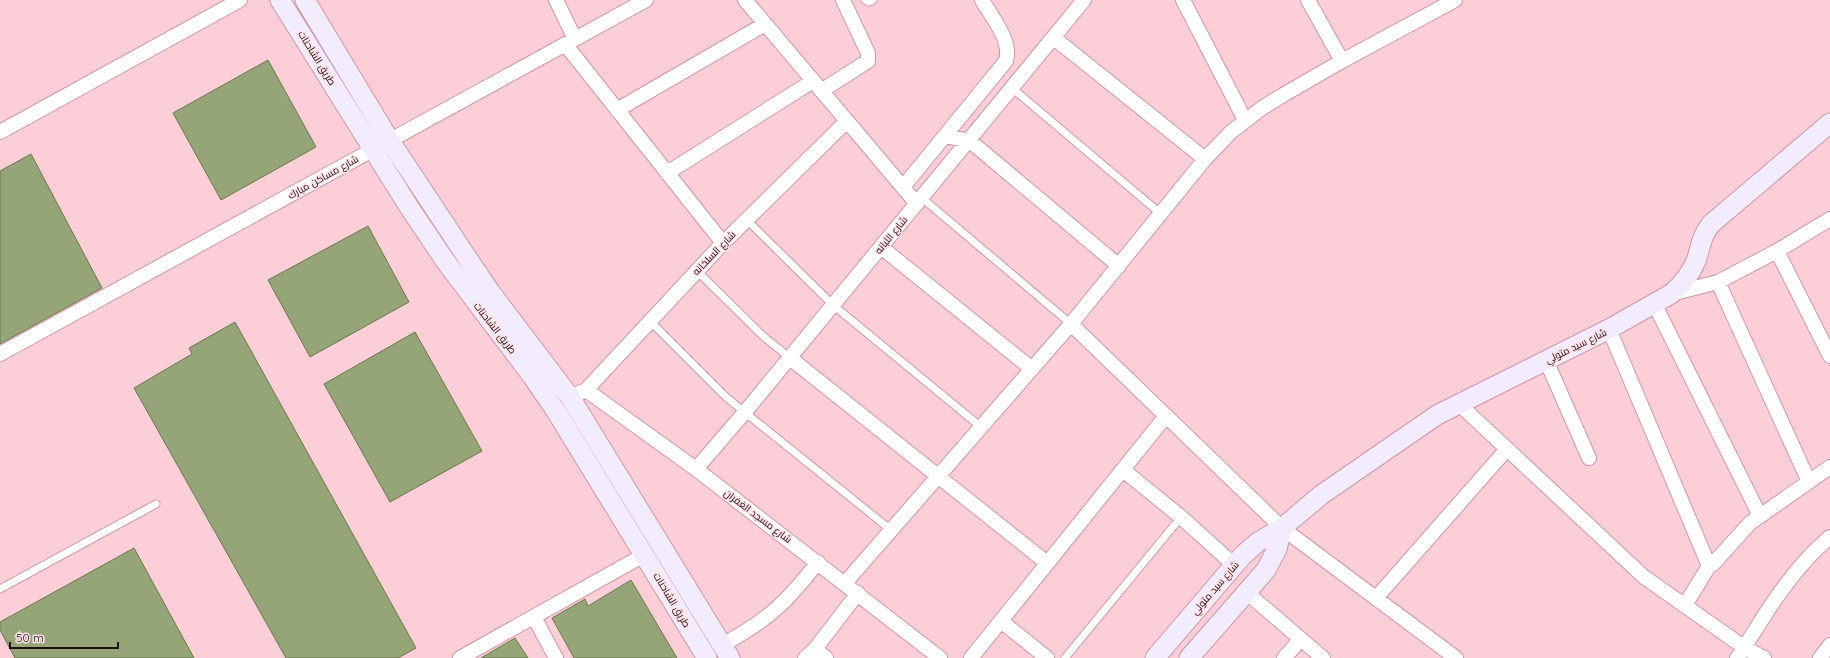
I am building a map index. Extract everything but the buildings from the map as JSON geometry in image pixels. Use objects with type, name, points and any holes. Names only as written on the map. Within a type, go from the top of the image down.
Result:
[{"type":"main road","name":"طريق الشاحنات","points":[[280,0],[382,145],[491,293],[578,394],[726,652]]},
{"type":"main road","name":"طريق الشاحنات","points":[[305,0],[382,145],[409,207],[446,262],[532,376],[556,411],[707,658]]},
{"type":"main road","name":"شارع سيد متولي","points":[[1155,658],[1234,565],[1258,542],[1282,528],[1321,495],[1437,415],[1458,403],[1609,330],[1655,305],[1671,294],[1679,287],[1692,270],[1702,236],[1712,224],[1830,123]]},
{"type":"main road","points":[[1189,658],[1266,570],[1277,549],[1282,528]]},
{"type":"street","points":[[0,132],[240,0]]},
{"type":"street","points":[[556,0],[570,42],[616,110],[723,243]]},
{"type":"street","name":"شارع مساكن مبارك","points":[[0,354],[646,0]]},
{"type":"street","points":[[745,0],[903,187],[920,201]]},
{"type":"street","points":[[667,173],[817,86],[868,61],[868,53],[843,0]]},
{"type":"street","points":[[903,187],[1006,62],[1008,55],[1006,42],[982,0]]},
{"type":"street","name":"شارع اللبانه","points":[[696,469],[920,201],[1084,0]]},
{"type":"street","points":[[1183,0],[1245,120]]},
{"type":"street","points":[[1308,0],[1342,61]]},
{"type":"street","points":[[845,583],[1071,324],[1205,159],[1231,132],[1245,120],[1278,98],[1342,61],[1455,0]]},
{"type":"street","points":[[616,110],[765,24]]},
{"type":"street","points":[[1054,38],[1205,159]]},
{"type":"street","name":"شارع السلخانه","points":[[578,394],[650,321],[723,243],[847,121]]},
{"type":"street","points":[[945,136],[970,140],[1119,266]]},
{"type":"street","points":[[1671,294],[1718,282],[1777,251],[1830,218]]},
{"type":"street","points":[[881,247],[1032,369]]},
{"type":"street","points":[[1777,251],[1824,330],[1830,356]]},
{"type":"street","points":[[1718,282],[1809,482]]},
{"type":"street","points":[[1655,305],[1760,516]]},
{"type":"street","points":[[1071,324],[1282,528],[1456,658]]},
{"type":"street","points":[[1609,330],[1709,566]]},
{"type":"street","points":[[790,358],[1047,563]]},
{"type":"street","points":[[1546,360],[1589,458]]},
{"type":"street","name":"شارع مسجد الغفران","points":[[578,394],[696,469],[940,658]]},
{"type":"street","points":[[1458,403],[1644,577],[1685,605],[1741,653],[1764,658]]},
{"type":"street","points":[[971,658],[1166,416]]},
{"type":"street","points":[[1376,598],[1507,449]]},
{"type":"street","points":[[1685,605],[1709,566],[1713,564],[1750,523],[1830,467]]},
{"type":"street","points":[[1123,470],[1180,517],[1234,565]]},
{"type":"street","points":[[1741,653],[1798,569],[1813,552],[1830,538]]},
{"type":"street","points":[[460,658],[644,554]]},
{"type":"street","points":[[726,652],[749,631],[774,612],[796,590],[818,562]]},
{"type":"street","points":[[1246,592],[1300,640],[1323,658]]},
{"type":"street","points":[[826,658],[809,655],[858,593]]},
{"type":"street","points":[[534,617],[556,658]]},
{"type":"street","points":[[1001,621],[1048,658]]},
{"type":"street","points":[[1284,658],[1300,640]]},
{"type":"street","points":[[1820,658],[1830,645]]},
{"type":"lane","points":[[865,0],[870,2],[873,0]]},
{"type":"lane","points":[[1012,88],[1161,214]]},
{"type":"lane","points":[[920,201],[1071,324]]},
{"type":"lane","points":[[746,220],[833,305],[981,427]]},
{"type":"lane","points":[[697,271],[763,336],[790,358]]},
{"type":"lane","points":[[650,321],[726,397],[891,530]]},
{"type":"lane","points":[[0,589],[156,504]]},
{"type":"lane","points":[[1065,658],[1180,517]]}]
